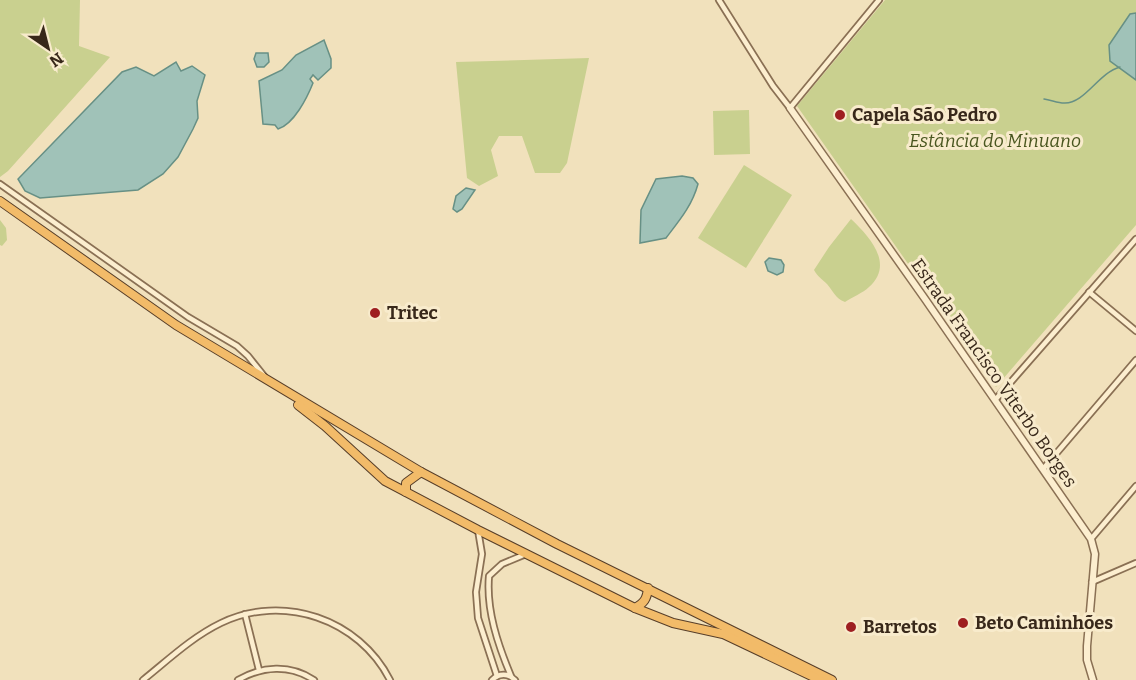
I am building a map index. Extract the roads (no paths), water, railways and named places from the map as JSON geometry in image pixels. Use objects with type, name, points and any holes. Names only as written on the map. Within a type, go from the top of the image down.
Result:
[{"type":"highway","points":[[0,203],[176,325],[420,472],[523,527],[832,680]]},
{"type":"highway","points":[[0,203],[130,299],[213,354],[303,408],[385,481],[635,608],[673,622],[723,634],[820,680]]},
{"type":"highway","points":[[406,492],[406,483],[420,472]]},
{"type":"highway","points":[[635,608],[645,602],[648,588]]},
{"type":"street","points":[[719,0],[773,86],[790,108],[879,0]]},
{"type":"street","name":"Estrada Francisco Viterbo Borges","points":[[790,108],[996,399],[1091,539],[1095,554],[1086,646],[1087,660],[1093,680]]},
{"type":"street","points":[[0,184],[188,317],[237,346],[248,356],[268,382]]},
{"type":"street","points":[[996,399],[1136,239]]},
{"type":"street","points":[[1089,292],[1136,331]]},
{"type":"street","points":[[1043,469],[1136,360]]},
{"type":"street","points":[[1091,539],[1136,486]]},
{"type":"street","points":[[478,530],[482,554],[476,592],[478,618],[497,676]]},
{"type":"street","points":[[513,678],[492,620],[488,588],[489,576],[502,564],[528,554]]},
{"type":"street","points":[[1092,582],[1136,563]]},
{"type":"street","points":[[143,680],[196,638],[219,624],[245,614],[273,610],[308,614],[346,631],[362,644],[381,665],[390,680]]},
{"type":"street","points":[[245,614],[259,670]]},
{"type":"street","points":[[237,680],[259,670],[274,668],[289,670],[314,680]]},
{"type":"street","points":[[492,680],[504,674],[513,678]]},
{"type":"water","points":[[1136,13],[1136,80],[1110,61],[1109,45],[1130,14]]},
{"type":"water","points":[[324,40],[331,59],[331,68],[318,80],[313,75],[310,79],[313,83],[307,96],[289,122],[278,129],[275,125],[263,124],[259,81],[282,70],[296,55]]},
{"type":"water","points":[[256,53],[268,53],[269,62],[264,67],[257,67],[254,59]]},
{"type":"water","points":[[176,62],[181,71],[192,66],[205,75],[197,101],[198,118],[178,157],[163,174],[138,190],[40,198],[25,191],[18,179],[122,72],[136,67],[154,76]]},
{"type":"water","points":[[682,176],[693,178],[698,184],[685,213],[666,238],[640,243],[641,210],[656,179]]},
{"type":"water","points":[[466,188],[475,190],[462,209],[457,212],[453,209],[456,196]]},
{"type":"water","points":[[769,258],[781,260],[784,265],[783,272],[777,275],[768,271],[765,262]]},
{"type":"waterway","points":[[1044,99],[1062,103],[1072,102],[1079,99],[1105,75],[1120,67]]},
{"type":"place","name":"Capela São Pedro","points":[[840,115]]},
{"type":"place","name":"Tritec","points":[[375,313]]},
{"type":"place","name":"Beto Caminhões","points":[[963,623]]},
{"type":"place","name":"Barretos","points":[[851,627]]},
{"type":"park label","name":"Estância do Minuano","points":[[995,141]]}]
